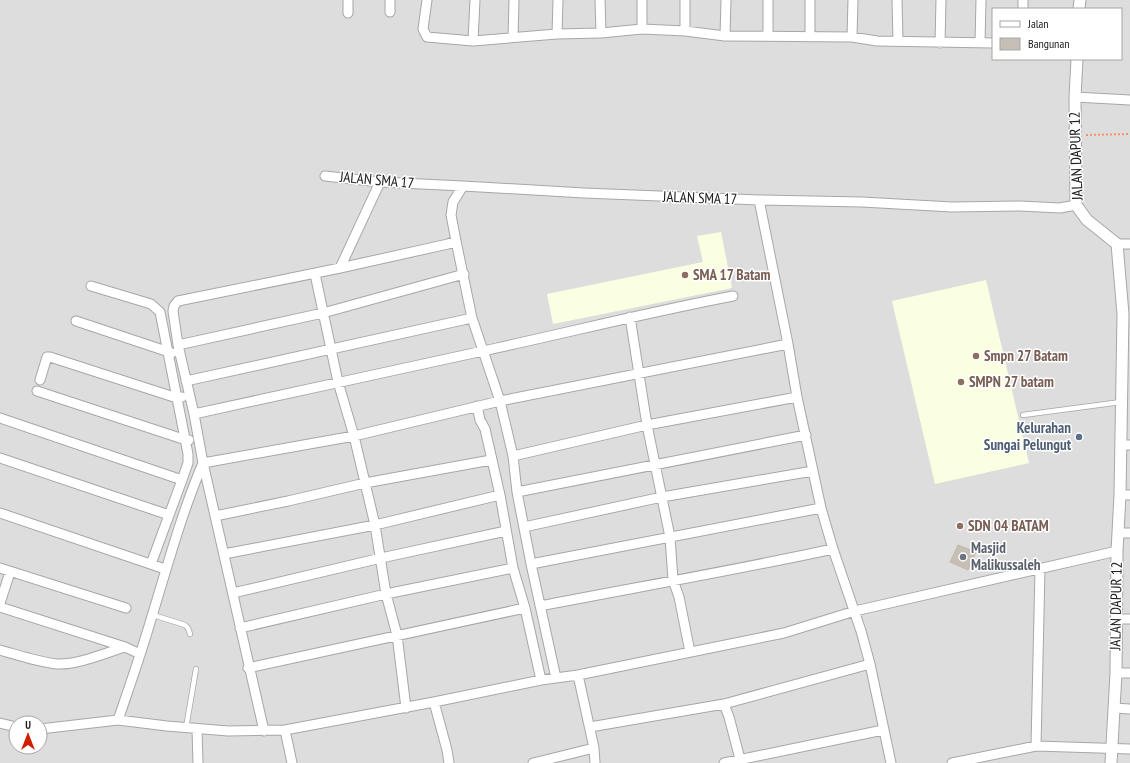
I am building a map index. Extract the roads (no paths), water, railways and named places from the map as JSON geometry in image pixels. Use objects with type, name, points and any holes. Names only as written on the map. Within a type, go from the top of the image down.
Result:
[{"type":"street","points":[[348,0],[348,13]]},
{"type":"street","points":[[390,0],[390,12]]},
{"type":"street","points":[[427,0],[423,30],[427,38],[473,41],[642,29],[725,36],[852,38],[877,41],[992,43]]},
{"type":"street","points":[[473,41],[474,0]]},
{"type":"street","points":[[513,37],[514,0]]},
{"type":"street","points":[[557,34],[558,0]]},
{"type":"street","points":[[600,0],[600,33]]},
{"type":"street","points":[[642,0],[642,29]]},
{"type":"street","points":[[685,32],[686,0]]},
{"type":"street","points":[[725,36],[726,0]]},
{"type":"street","points":[[768,0],[768,36]]},
{"type":"street","points":[[810,0],[810,37]]},
{"type":"street","points":[[852,38],[853,0]]},
{"type":"street","points":[[897,0],[898,41]]},
{"type":"street","points":[[940,42],[941,0]]},
{"type":"street","points":[[980,43],[981,0]]},
{"type":"street","name":"JALAN DAPUR 12","points":[[1077,60],[1075,97],[1076,205],[1087,220],[1117,244],[1127,314],[1126,374],[1121,402],[1125,445],[1124,533],[1117,551],[1116,673],[1111,763]]},
{"type":"street","points":[[1075,97],[1130,100]]},
{"type":"street","name":"JALAN SMA 17","points":[[326,176],[380,182],[584,193],[759,200],[862,202],[952,207],[1020,206],[1060,208],[1076,205]]},
{"type":"street","points":[[340,268],[380,182]]},
{"type":"street","points":[[463,186],[453,202],[451,215],[472,318],[500,401],[513,456],[517,492],[556,678]]},
{"type":"street","points":[[759,200],[788,344],[797,397],[821,508],[833,549],[855,611],[870,664],[891,763]]},
{"type":"street","points":[[264,731],[248,668],[233,593],[203,463],[194,414],[178,344],[173,311],[174,306],[178,302],[314,274],[456,241]]},
{"type":"street","points":[[1117,244],[1130,244]]},
{"type":"street","points":[[314,274],[332,349],[338,382],[354,436],[375,525],[386,594],[397,635],[406,708]]},
{"type":"street","points":[[178,344],[323,313],[464,274]]},
{"type":"street","points":[[91,286],[151,304],[160,312],[186,440],[188,463],[151,564]]},
{"type":"street","points":[[194,414],[483,351],[630,317],[734,296]]},
{"type":"street","points":[[630,317],[647,424],[670,536],[673,580],[679,597],[690,652]]},
{"type":"street","points":[[186,381],[472,318]]},
{"type":"street","points":[[76,321],[168,352],[180,354]]},
{"type":"street","points":[[203,463],[354,436],[500,401],[788,344]]},
{"type":"street","points":[[40,380],[48,356],[177,398],[190,397]]},
{"type":"street","points":[[37,391],[186,440],[198,439]]},
{"type":"street","points":[[513,456],[647,424],[797,397]]},
{"type":"street","points":[[477,406],[480,420],[485,429],[500,495],[513,568],[525,608],[541,680]]},
{"type":"street","points":[[0,418],[182,480]]},
{"type":"street","points":[[517,492],[806,435]]},
{"type":"street","points":[[0,458],[169,515]]},
{"type":"street","points":[[215,516],[365,483],[491,460]]},
{"type":"street","points":[[118,720],[153,615],[165,569],[194,484],[203,463]]},
{"type":"street","points":[[524,527],[662,497],[813,471]]},
{"type":"street","points":[[224,554],[375,525],[500,495]]},
{"type":"street","points":[[531,564],[821,508]]},
{"type":"street","points":[[0,513],[165,569]]},
{"type":"street","points":[[233,593],[381,558],[506,532]]},
{"type":"street","points":[[540,606],[833,549]]},
{"type":"street","points":[[48,728],[118,720],[197,729],[264,731],[285,730],[406,708],[541,680],[578,675],[784,633],[855,611],[1117,551]]},
{"type":"street","points":[[0,568],[126,608]]},
{"type":"street","points":[[240,628],[386,594],[513,568]]},
{"type":"street","points":[[1036,746],[1040,569]]},
{"type":"street","points":[[0,603],[10,572]]},
{"type":"street","points":[[0,607],[126,647],[140,654]]},
{"type":"street","points":[[248,668],[525,608]]},
{"type":"street","points":[[1116,619],[1130,619]]},
{"type":"street","points":[[0,650],[38,661],[58,664],[75,662],[126,647]]},
{"type":"street","points":[[590,727],[724,704],[870,664]]},
{"type":"street","points":[[1116,673],[1130,673]]},
{"type":"street","points":[[578,675],[590,727],[595,763]]},
{"type":"street","points":[[434,702],[449,763]]},
{"type":"street","points":[[724,704],[730,718],[741,761]]},
{"type":"street","points":[[1114,708],[1130,709]]},
{"type":"street","points":[[197,729],[198,763]]},
{"type":"street","points":[[285,730],[292,763]]},
{"type":"street","points":[[724,763],[741,761],[883,730]]},
{"type":"street","points":[[952,763],[1036,746],[1130,749]]},
{"type":"street","points":[[533,763],[594,748]]},
{"type":"lane","points":[[1023,415],[1121,402]]},
{"type":"lane","points":[[153,615],[185,625],[190,634]]},
{"type":"lane","points":[[186,728],[196,669]]},
{"type":"place","name":"SMA 17 Batam","points":[[685,275]]},
{"type":"place","name":"Smpn 27 Batam","points":[[976,356]]},
{"type":"place","name":"SMPN 27 batam","points":[[961,382]]},
{"type":"place","name":"Kelurahan Sungai Pelungut","points":[[1079,437]]},
{"type":"place","name":"SDN 04 BATAM","points":[[960,526]]},
{"type":"place","name":"Masjid Malikussaleh","points":[[963,557]]}]
